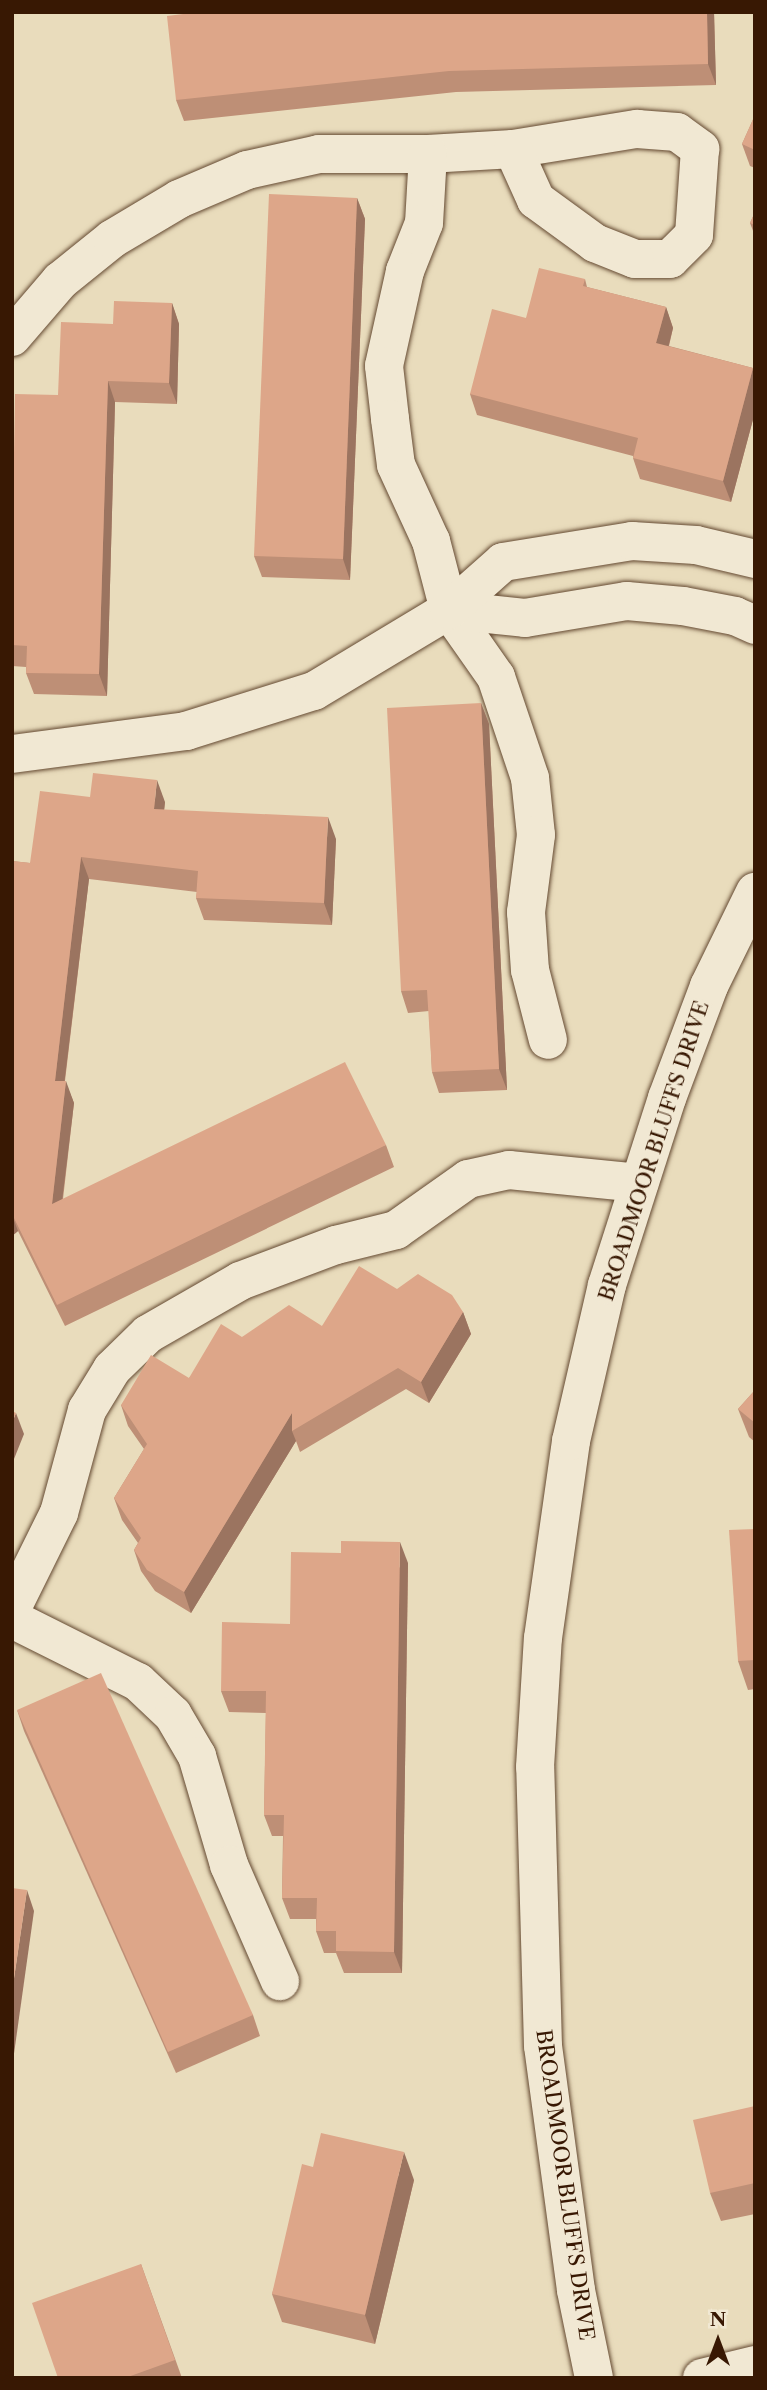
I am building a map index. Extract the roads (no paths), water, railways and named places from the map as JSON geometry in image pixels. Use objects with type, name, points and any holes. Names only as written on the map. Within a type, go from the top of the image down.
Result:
[{"type":"street","points":[[12,337],[60,281],[112,239],[179,199],[247,170],[319,154],[428,154],[513,149],[637,129],[677,132],[700,149],[694,235],[670,258],[635,258],[595,243],[536,200],[513,149]]},
{"type":"street","points":[[428,154],[424,223],[405,271],[384,366],[397,465],[431,541],[449,610],[496,677],[530,778],[536,835],[527,912],[530,970],[548,1040]]},
{"type":"street","points":[[12,754],[186,730],[314,691],[449,610],[503,562],[572,548],[632,541],[696,545],[755,559]]},
{"type":"street","points":[[449,610],[525,618],[627,601],[696,608],[755,625]]},
{"type":"street","name":"BROADMOOR BLUFFS DRIVE","points":[[594,2378],[576,2290],[543,2046],[535,1768],[543,1638],[571,1441],[607,1285],[639,1184],[709,986],[755,892]]},
{"type":"street","points":[[12,1608],[59,1513],[87,1410],[112,1369],[148,1334],[240,1281],[336,1245],[396,1230],[468,1180],[509,1170],[639,1184]]},
{"type":"street","points":[[12,1619],[138,1682],[173,1715],[197,1756],[229,1865],[279,1981]]},
{"type":"street","points":[[702,2378],[755,2365]]}]
